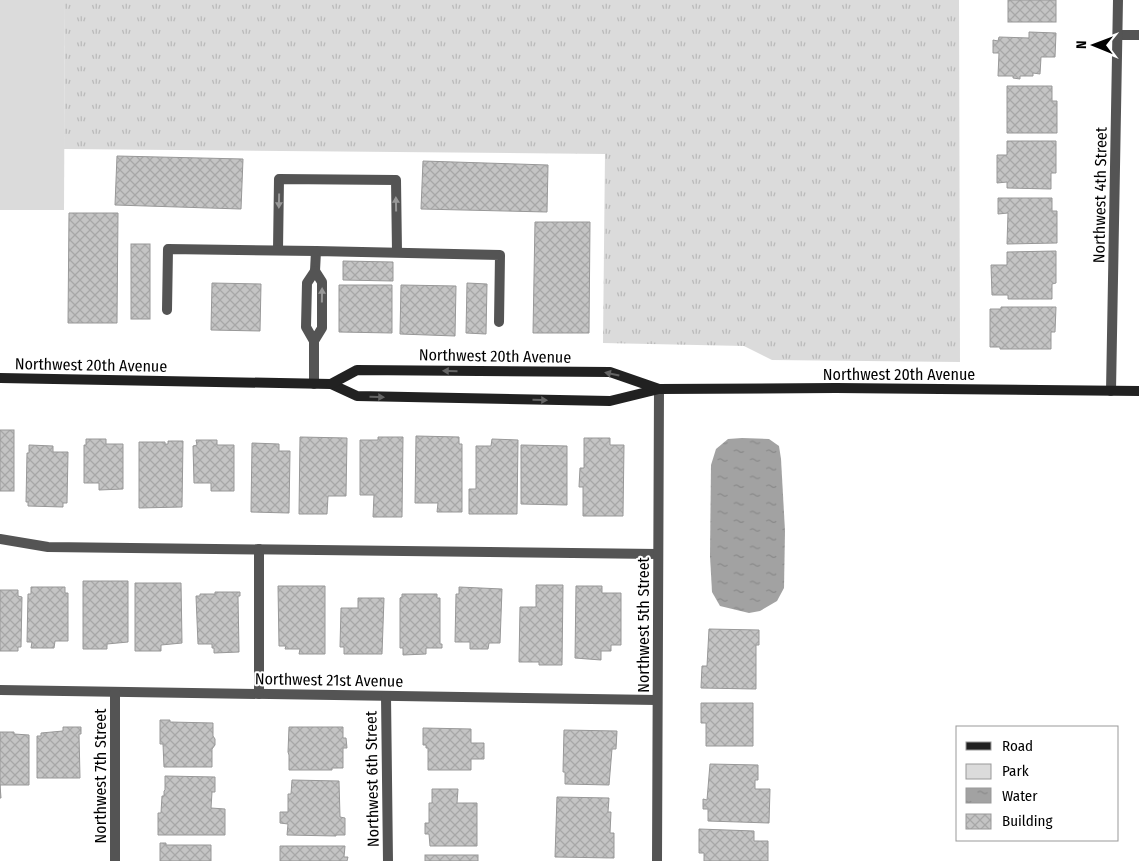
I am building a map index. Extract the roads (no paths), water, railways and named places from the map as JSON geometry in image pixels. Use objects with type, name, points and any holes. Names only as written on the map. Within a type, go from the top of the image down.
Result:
[{"type":"street","name":"Northwest 4th Street","points":[[1110,391],[1118,0]]},
{"type":"street","points":[[1118,35],[1139,35]]},
{"type":"street","points":[[278,250],[279,179],[396,180],[397,252]]},
{"type":"street","points":[[167,310],[168,249],[500,254],[499,322]]},
{"type":"street","points":[[314,384],[314,341],[306,327],[307,283],[315,271],[316,251]]},
{"type":"street","points":[[314,341],[322,328],[322,282],[315,271]]},
{"type":"street","name":"Northwest 20th Avenue","points":[[331,384],[357,370],[610,372],[658,389]]},
{"type":"street","name":"Northwest 20th Avenue","points":[[0,378],[331,384],[357,396],[600,401],[610,401],[658,389],[826,388],[1139,391]]},
{"type":"street","name":"Northwest 5th Street","points":[[658,389],[658,861]]},
{"type":"street","points":[[0,539],[48,547],[658,554]]},
{"type":"street","points":[[259,549],[259,694]]},
{"type":"street","name":"Northwest 21st Avenue","points":[[0,690],[657,700]]},
{"type":"street","name":"Northwest 7th Street","points":[[115,692],[115,861]]},
{"type":"street","name":"Northwest 6th Street","points":[[386,696],[388,861]]},
{"type":"water","points":[[728,439],[769,439],[779,446],[785,531],[784,588],[777,601],[760,611],[749,613],[720,606],[712,592],[710,556],[711,465],[716,449]]}]
